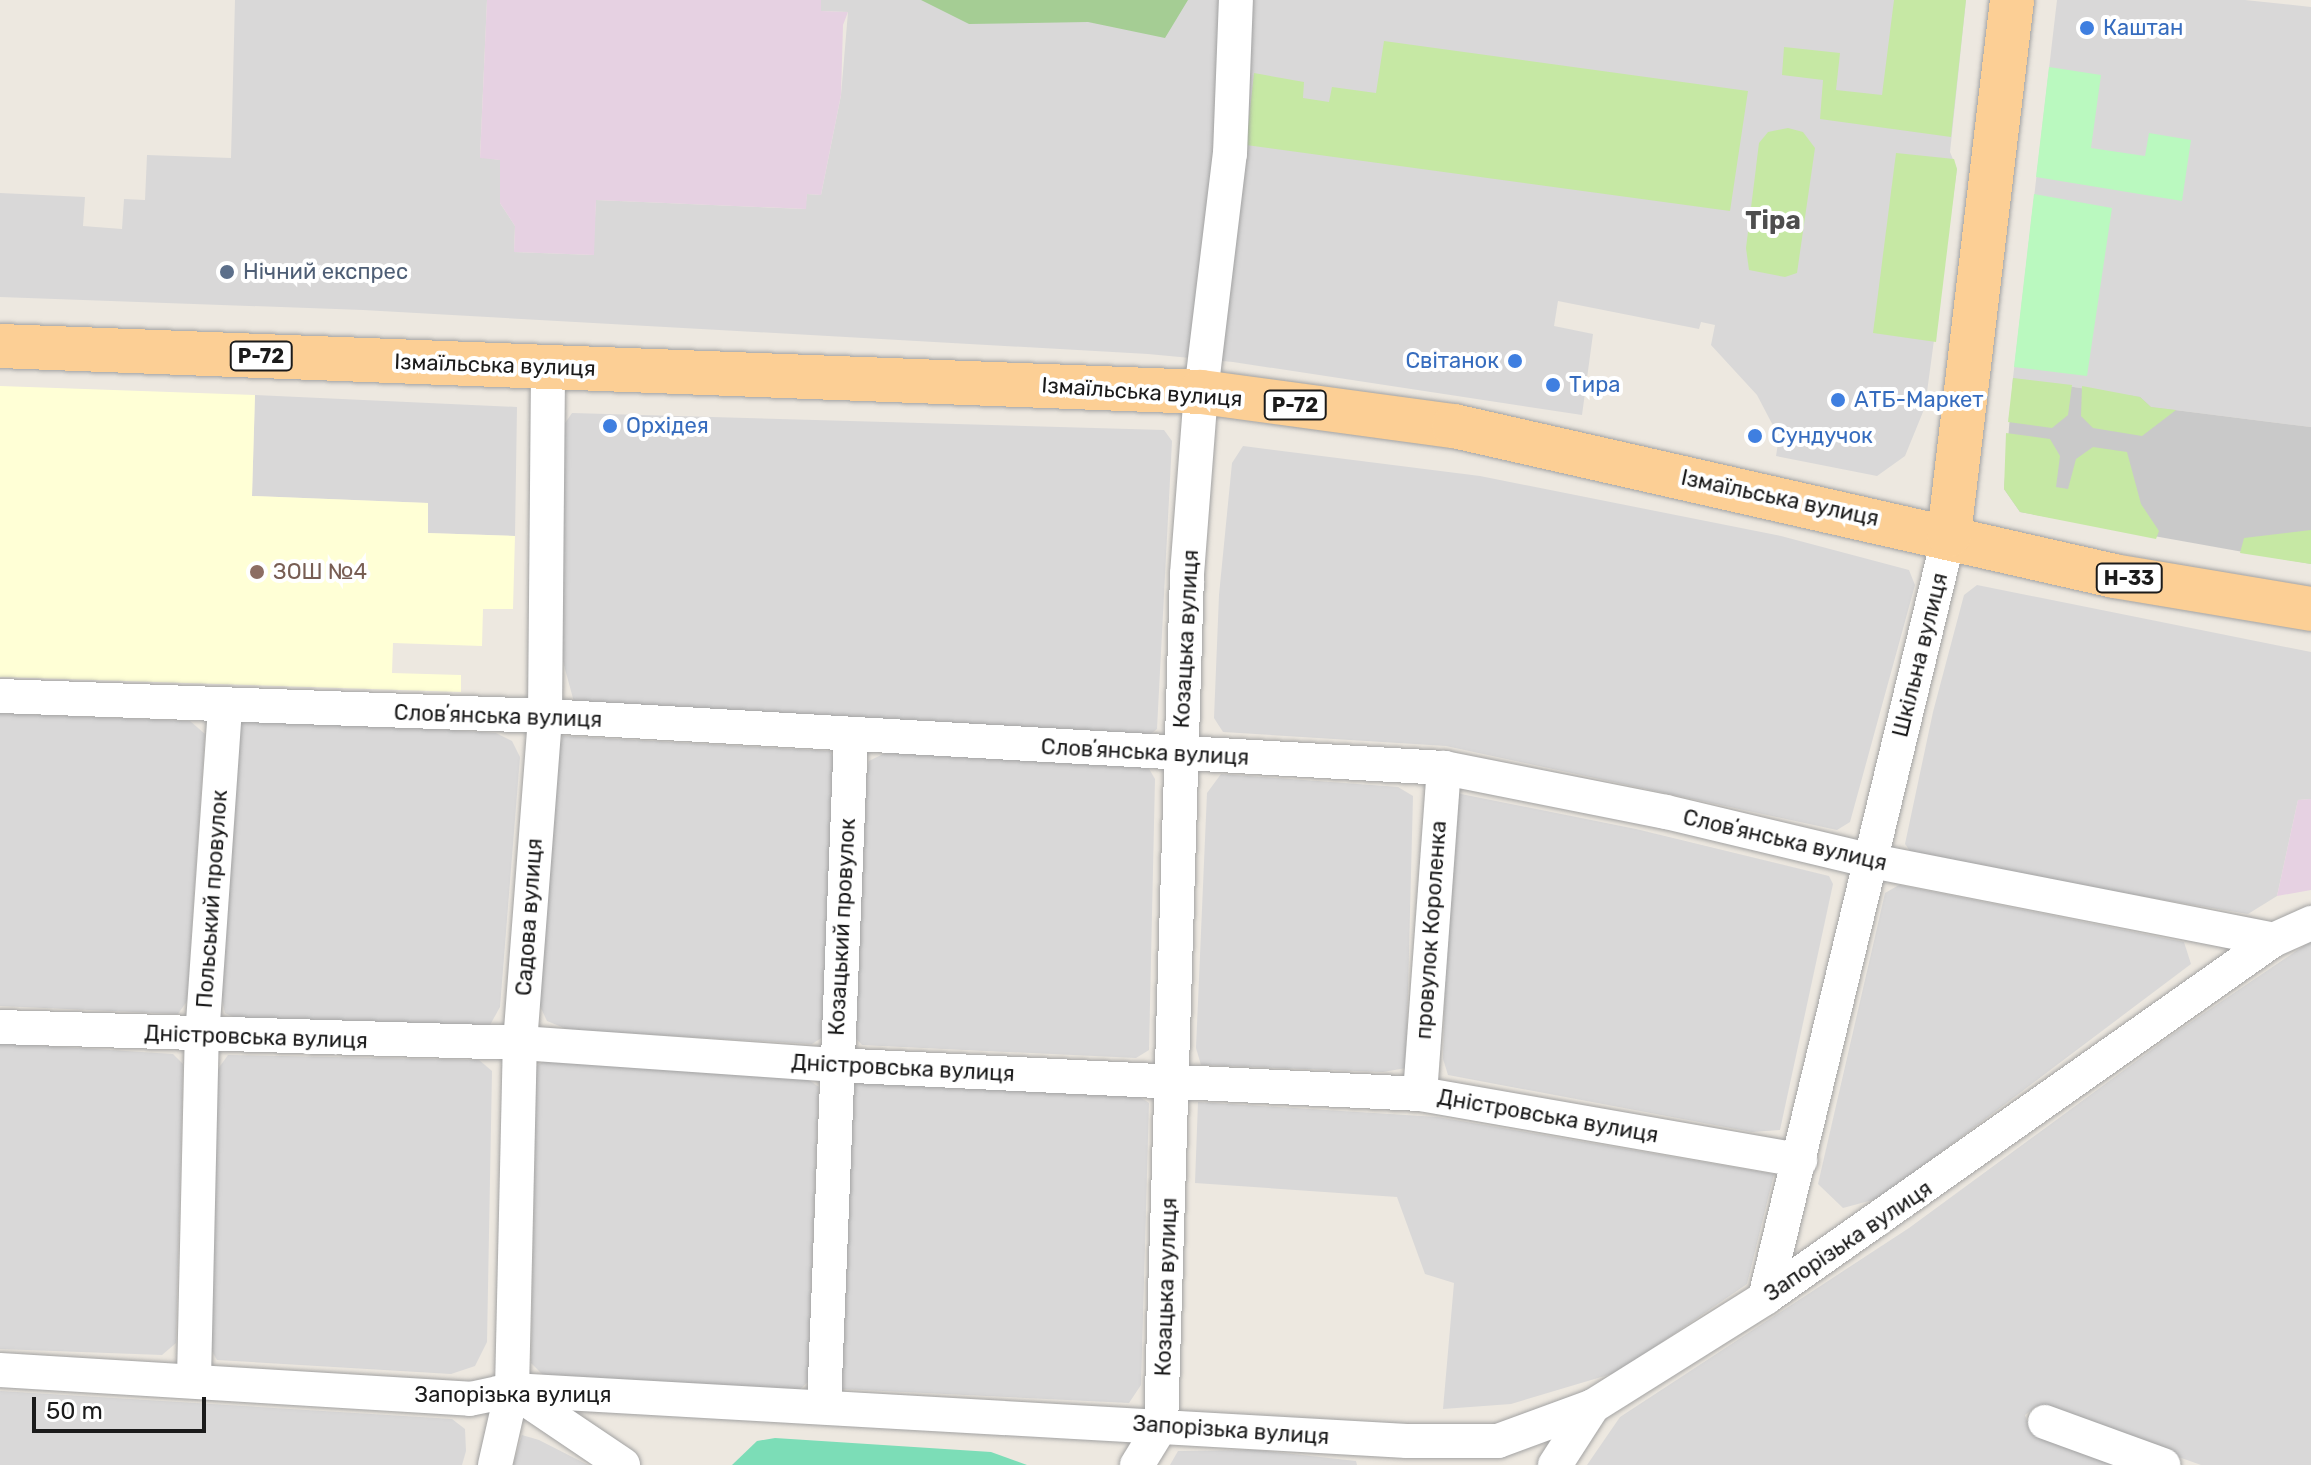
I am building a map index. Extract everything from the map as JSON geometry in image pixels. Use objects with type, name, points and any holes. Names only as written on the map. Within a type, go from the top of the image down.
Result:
[{"type":"main road","name":"Шкільна вулиця","points":[[1949,535],[2012,0]]},
{"type":"main road","name":"Ізмаїльська вулиця","points":[[0,346],[1201,392],[1454,426],[1949,535],[2114,576],[2311,609]]},
{"type":"street","name":"Козацька вулиця","points":[[1137,1465],[1161,1426],[1174,1083],[1180,754],[1201,392],[1230,154],[1236,0]]},
{"type":"street","name":"Садова вулиця","points":[[495,1465],[512,1390],[520,1043],[545,716],[548,368]]},
{"type":"street","name":"Шкільна вулиця","points":[[1765,1298],[1800,1160],[1867,860],[1949,535]]},
{"type":"street","name":"Словʼянська вулиця","points":[[0,696],[225,707],[545,716],[1444,768],[1666,812],[1867,860],[2273,940]]},
{"type":"street","name":"Польський провулок","points":[[194,1379],[202,1037],[225,707]]},
{"type":"street","name":"Козацький провулок","points":[[824,1405],[834,1065],[851,736]]},
{"type":"street","name":"провулок Короленка","points":[[1420,1094],[1427,943],[1444,768]]},
{"type":"street","name":"Запорізька вулиця","points":[[0,1370],[194,1379],[470,1399],[512,1390],[824,1405],[1161,1426],[1400,1453],[1498,1441],[1593,1406],[1765,1298],[2273,940],[2311,923]]},
{"type":"street","name":"Дністровська вулиця","points":[[0,1027],[202,1037],[520,1043],[834,1065],[1420,1094],[1800,1160]]},
{"type":"street","points":[[512,1390],[623,1465]]},
{"type":"street","points":[[1555,1465],[1593,1406]]},
{"type":"street","points":[[2045,1422],[2163,1465]]},
{"type":"street","points":[[1498,1441],[1530,1453],[1533,1465]]},
{"type":"shaded area","points":[[235,0],[487,0],[480,157],[500,160],[500,203],[515,226],[514,252],[593,255],[596,200],[805,209],[807,194],[821,195],[841,95],[848,12],[821,11],[821,0],[1966,0],[1950,152],[1957,169],[1925,407],[1905,456],[1877,476],[1776,456],[1779,437],[1757,395],[1711,345],[1715,325],[1701,322],[1699,329],[1558,301],[1554,326],[1593,334],[1582,415],[1233,362],[1148,354],[363,310],[0,297],[0,193],[85,197],[83,226],[122,229],[124,199],[145,200],[147,155],[231,158]]},
{"type":"shaded area","points":[[487,0],[821,0],[821,11],[848,12],[843,25],[841,95],[821,195],[807,194],[806,209],[596,200],[594,255],[514,252],[515,226],[500,203],[500,160],[480,158]]},
{"type":"shaded area","points":[[921,0],[1188,0],[1165,38],[1088,22],[969,24]]},
{"type":"shaded area","points":[[2057,0],[2245,0],[2311,7],[2311,427],[2151,407],[2139,397],[2013,378]]},
{"type":"shaded area","points":[[2013,378],[2140,397],[2151,407],[2311,427],[2311,564],[2020,512],[2004,489]]},
{"type":"shaded area","name":"ЗОШ №4","points":[[0,386],[255,395],[252,496],[428,503],[428,533],[515,536],[513,609],[483,609],[482,646],[393,643],[392,673],[461,675],[461,692],[0,677]]},
{"type":"shaded area","points":[[255,395],[517,407],[515,536],[428,533],[428,503],[252,496]]},
{"type":"shaded area","points":[[572,413],[1164,430],[1172,441],[1157,729],[1144,739],[574,702],[562,658],[563,426]]},
{"type":"shaded area","points":[[1243,446],[1480,476],[1781,536],[1909,570],[1915,585],[1850,822],[1837,830],[1446,746],[1223,732],[1214,718],[1219,595],[1232,463]]},
{"type":"shaded area","points":[[1977,585],[2311,652],[2311,799],[2298,800],[2277,896],[2248,914],[1915,858],[1905,844],[1933,712],[1964,595]]},
{"type":"shaded area","points":[[0,713],[190,721],[205,734],[187,1001],[178,1014],[0,1006]]},
{"type":"shaded area","points":[[251,717],[496,733],[512,741],[520,757],[500,1007],[490,1025],[242,1021],[225,1013],[221,995],[240,723]]},
{"type":"shaded area","points":[[563,736],[830,751],[836,763],[823,1037],[812,1044],[569,1030],[547,1021],[539,1004],[557,750]]},
{"type":"shaded area","points":[[887,752],[1148,767],[1155,779],[1149,1050],[1136,1058],[862,1045],[854,1036],[864,786],[869,761]]},
{"type":"shaded area","points":[[1221,774],[1398,787],[1413,796],[1406,1068],[1383,1072],[1201,1065],[1196,1048],[1207,793]]},
{"type":"shaded area","points":[[1456,793],[1636,829],[1829,876],[1833,884],[1780,1130],[1752,1132],[1448,1075],[1443,1059],[1448,864]]},
{"type":"shaded area","points":[[2311,799],[2311,890],[2277,896],[2298,800]]},
{"type":"shaded area","points":[[1899,885],[2184,942],[2191,964],[1880,1198],[1843,1208],[1818,1184],[1885,893]]},
{"type":"shaded area","points":[[2311,941],[2311,1465],[2201,1465],[2036,1406],[2025,1415],[2030,1429],[2130,1465],[1587,1465],[1620,1417],[1909,1228],[2172,1035]]},
{"type":"shaded area","points":[[0,1043],[173,1054],[183,1064],[176,1343],[162,1355],[0,1349]]},
{"type":"shaded area","points":[[228,1055],[479,1060],[492,1071],[487,1342],[475,1366],[451,1374],[217,1360],[208,1345],[218,1069]]},
{"type":"shaded area","points":[[548,1059],[803,1076],[819,1087],[808,1382],[800,1389],[545,1377],[531,1363],[536,1066]]},
{"type":"shaded area","points":[[856,1081],[1137,1095],[1149,1103],[1141,1385],[1129,1403],[842,1389],[847,1095]]},
{"type":"shaded area","points":[[1198,1102],[1437,1117],[1774,1174],[1747,1284],[1618,1372],[1511,1404],[1443,1409],[1454,1283],[1425,1274],[1397,1197],[1195,1183]]},
{"type":"shaded area","points":[[0,1391],[452,1419],[465,1429],[466,1451],[462,1465],[0,1465]]},
{"type":"shaded area","points":[[522,1435],[539,1440],[588,1465],[513,1465]]},
{"type":"shaded area","points":[[1256,1450],[1356,1461],[1357,1465],[1170,1465],[1178,1451]]},
{"type":"green space","points":[[1894,0],[1966,0],[1951,137],[1820,119],[1823,80],[1782,75],[1784,47],[1840,53],[1836,90],[1882,95]]},
{"type":"green space","points":[[1384,41],[1748,91],[1730,211],[1246,145],[1254,73],[1304,82],[1303,98],[1329,102],[1332,87],[1376,93]]},
{"type":"green space","points":[[2049,67],[2101,75],[2091,148],[2145,156],[2149,133],[2191,140],[2182,201],[2036,177]]},
{"type":"green space","points":[[1788,128],[1803,132],[1815,148],[1797,273],[1785,277],[1749,270],[1746,248],[1759,143],[1768,132]]},
{"type":"green space","points":[[1896,153],[1954,159],[1957,169],[1936,342],[1873,333]]},
{"type":"green space","points":[[2034,194],[2112,208],[2087,376],[2014,367]]},
{"type":"green space","points":[[2013,378],[2072,385],[2068,415],[2052,428],[2008,422]]},
{"type":"green space","points":[[2082,386],[2140,397],[2151,407],[2176,410],[2142,436],[2093,428],[2081,416]]},
{"type":"green space","points":[[2006,433],[2050,439],[2060,456],[2056,487],[2068,489],[2076,459],[2093,447],[2127,452],[2141,504],[2159,531],[2156,539],[2020,512],[2004,489]]},
{"type":"green space","points":[[2311,530],[2311,564],[2240,553],[2244,538]]},
{"type":"green space","points":[[775,1438],[991,1452],[1027,1465],[732,1465],[757,1441]]},
{"type":"place","name":"Каштан","points":[[2087,28]]},
{"type":"place","name":"Нічний експрес","points":[[227,272]]},
{"type":"place","name":"Світанок","points":[[1515,361]]},
{"type":"place","name":"Тира","points":[[1553,385]]},
{"type":"place","name":"АТБ-Маркет","points":[[1838,400]]},
{"type":"place","name":"Орхідея","points":[[610,426]]},
{"type":"place","name":"Сундучок","points":[[1755,436]]},
{"type":"place","name":"ЗОШ №4","points":[[257,572]]},
{"type":"district","name":"Тіра","points":[[1773,221]]}]
